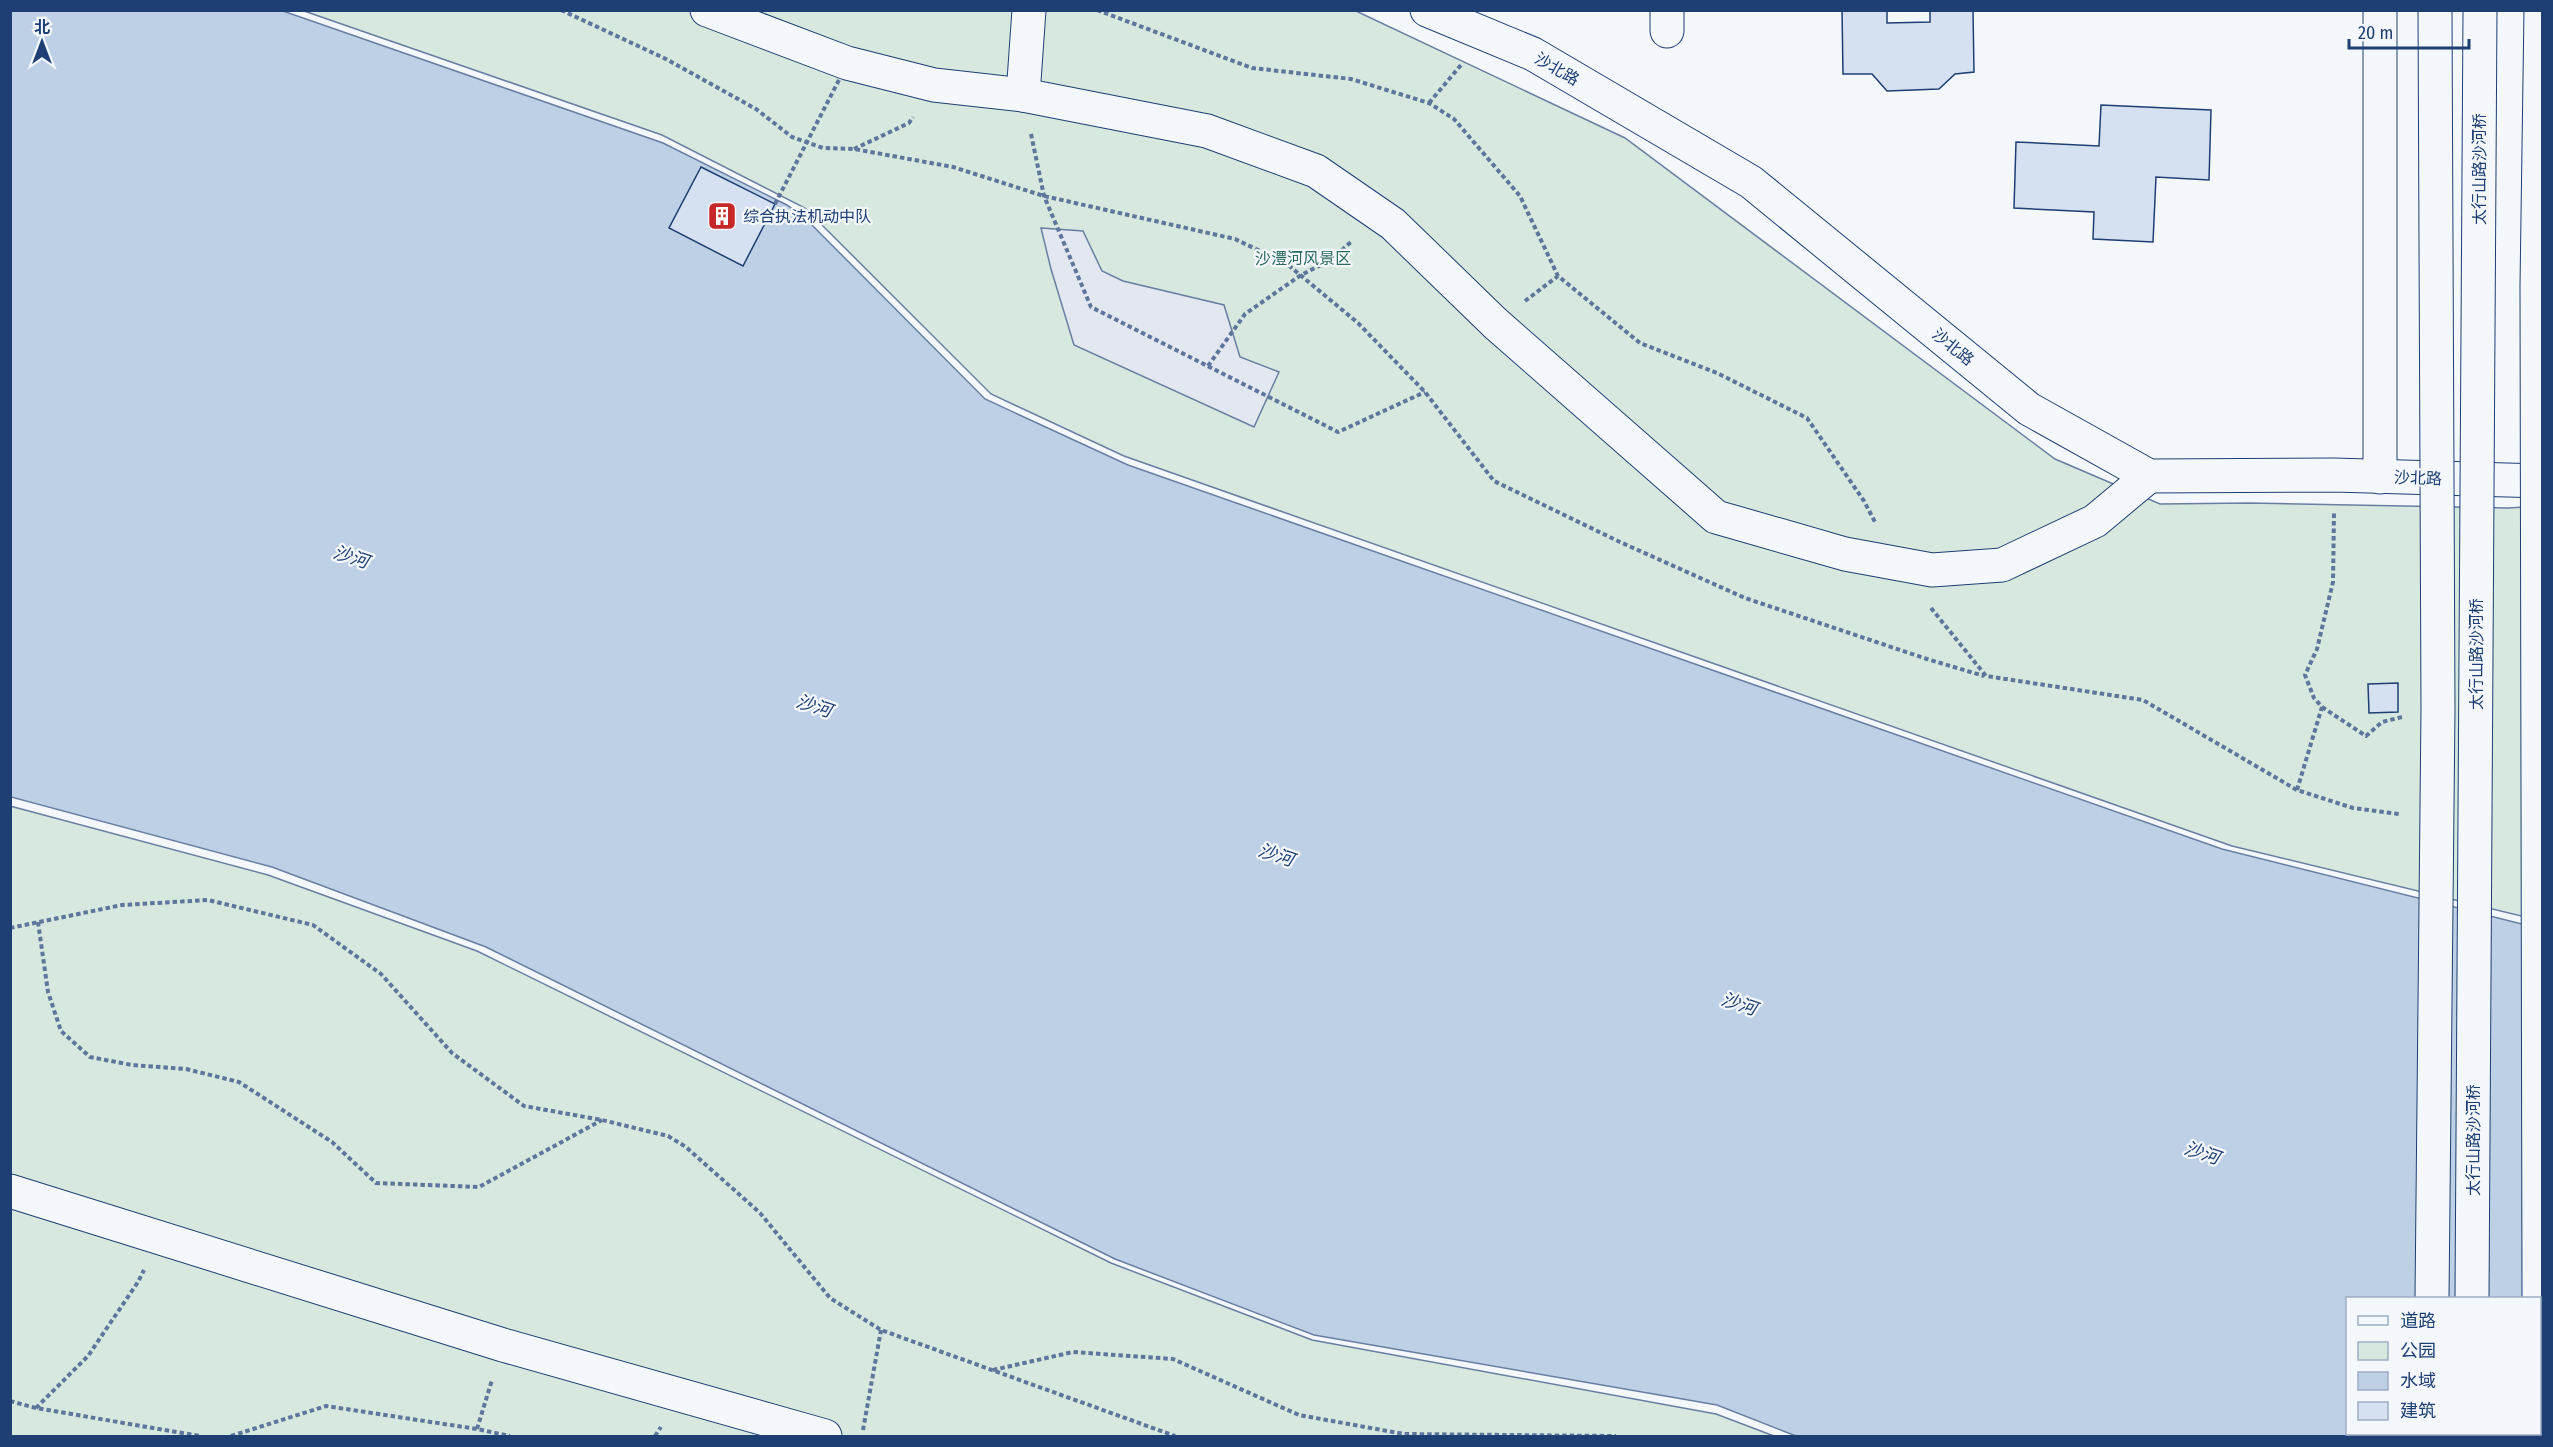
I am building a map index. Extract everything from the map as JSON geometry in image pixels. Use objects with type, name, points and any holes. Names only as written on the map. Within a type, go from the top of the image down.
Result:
[{"type":"street","points":[[707,10],[847,63],[934,85],[1023,95],[1207,131],[1316,171],[1393,224],[1495,323],[1716,517],[1845,554],[1932,570],[2002,565],[2095,521],[2149,476]]},
{"type":"street","points":[[1023,95],[1029,10]]},
{"type":"street","name":"沙北路","points":[[1427,10],[1533,54],[1751,182],[2029,409],[2149,476],[2334,475],[2542,481]]},
{"type":"street","points":[[2380,10],[2380,477]]},
{"type":"street","points":[[2432,1297],[2438,709],[2435,10]]},
{"type":"street","name":"太行山路沙河桥","points":[[2472,1297],[2480,10]]},
{"type":"street","points":[[2539,1297],[2537,286],[2541,10]]},
{"type":"street","points":[[10,1191],[503,1345],[825,1437]]},
{"type":"path","points":[[561,10],[666,59],[756,109],[792,137],[823,148],[854,149],[953,167],[1044,196],[1235,239],[1287,264],[1358,323],[1425,392],[1494,481],[1620,543],[1745,598],[1927,659],[1986,676],[2143,700],[2296,790],[2353,808],[2400,814]]},
{"type":"path","points":[[1098,10],[1252,68],[1351,79],[1429,103],[1454,119],[1520,196],[1558,276],[1641,343],[1717,373],[1807,418],[1864,501],[1894,562]]},
{"type":"path","points":[[1429,103],[1486,34]]},
{"type":"path","points":[[775,204],[839,80]]},
{"type":"path","points":[[854,149],[909,123],[934,85]]},
{"type":"path","points":[[1023,95],[1044,196],[1091,307],[1338,432],[1425,392]]},
{"type":"path","points":[[1208,366],[1245,314],[1301,275],[1331,260],[1380,216]]},
{"type":"path","points":[[2334,475],[2333,582],[2317,649],[2305,675],[2314,698],[2322,707],[2366,736]]},
{"type":"path","points":[[1930,606],[1986,676]]},
{"type":"path","points":[[2296,790],[2322,707]]},
{"type":"path","points":[[10,928],[122,905],[208,900],[313,925],[381,974],[452,1053],[524,1106],[602,1120],[668,1136],[686,1147],[760,1213],[830,1298],[881,1330],[1175,1437]]},
{"type":"path","points":[[38,922],[48,992],[62,1031],[90,1057],[132,1065],[186,1069],[239,1082],[332,1142],[376,1183],[479,1187],[602,1120]]},
{"type":"path","points":[[36,1408],[88,1356],[138,1282],[159,1238]]},
{"type":"path","points":[[862,1437],[881,1330]]},
{"type":"path","points":[[477,1429],[503,1345]]},
{"type":"path","points":[[992,1370],[1073,1352],[1173,1359],[1299,1415],[1392,1432],[1616,1437]]},
{"type":"path","points":[[11,1401],[36,1408],[200,1437]]},
{"type":"path","points":[[231,1437],[326,1406],[477,1429],[510,1437]]},
{"type":"green space","name":"沙澧河风景区","points":[[304,11],[1356,11],[1625,138],[2055,459],[2160,504],[2250,503],[2508,508],[2542,506],[2542,921],[2232,846],[1124,456],[991,394],[805,208],[662,135]]},
{"type":"green space","points":[[10,806],[268,875],[477,951],[1111,1263],[1312,1340],[1716,1414],[1774,1436],[11,1436]]},
{"type":"shaded area","points":[[1041,228],[1083,231],[1102,271],[1123,281],[1224,305],[1240,357],[1279,372],[1254,427],[1074,345]]},
{"type":"water","name":"沙河","points":[[10,11],[283,11],[663,143],[787,205],[805,218],[985,399],[1128,465],[2222,849],[2542,929],[2542,1436],[1796,1436],[1717,1405],[1314,1335],[1115,1259],[486,947],[272,867],[11,797]]},
{"type":"building","points":[[1842,10],[1887,10],[1887,23],[1930,22],[1930,10],[1973,10],[1974,72],[1955,74],[1939,89],[1887,91],[1872,74],[1843,74]]},
{"type":"building","points":[[2101,105],[2211,110],[2209,180],[2156,177],[2153,242],[2093,239],[2094,212],[2014,208],[2016,142],[2099,146]]},
{"type":"building","name":"综合执法机动中队","points":[[701,167],[775,204],[743,266],[669,228]]},
{"type":"building","points":[[2398,683],[2398,712],[2369,713],[2368,684]]},
{"type":"place","name":"综合执法机动中队","points":[[722,216]]}]
